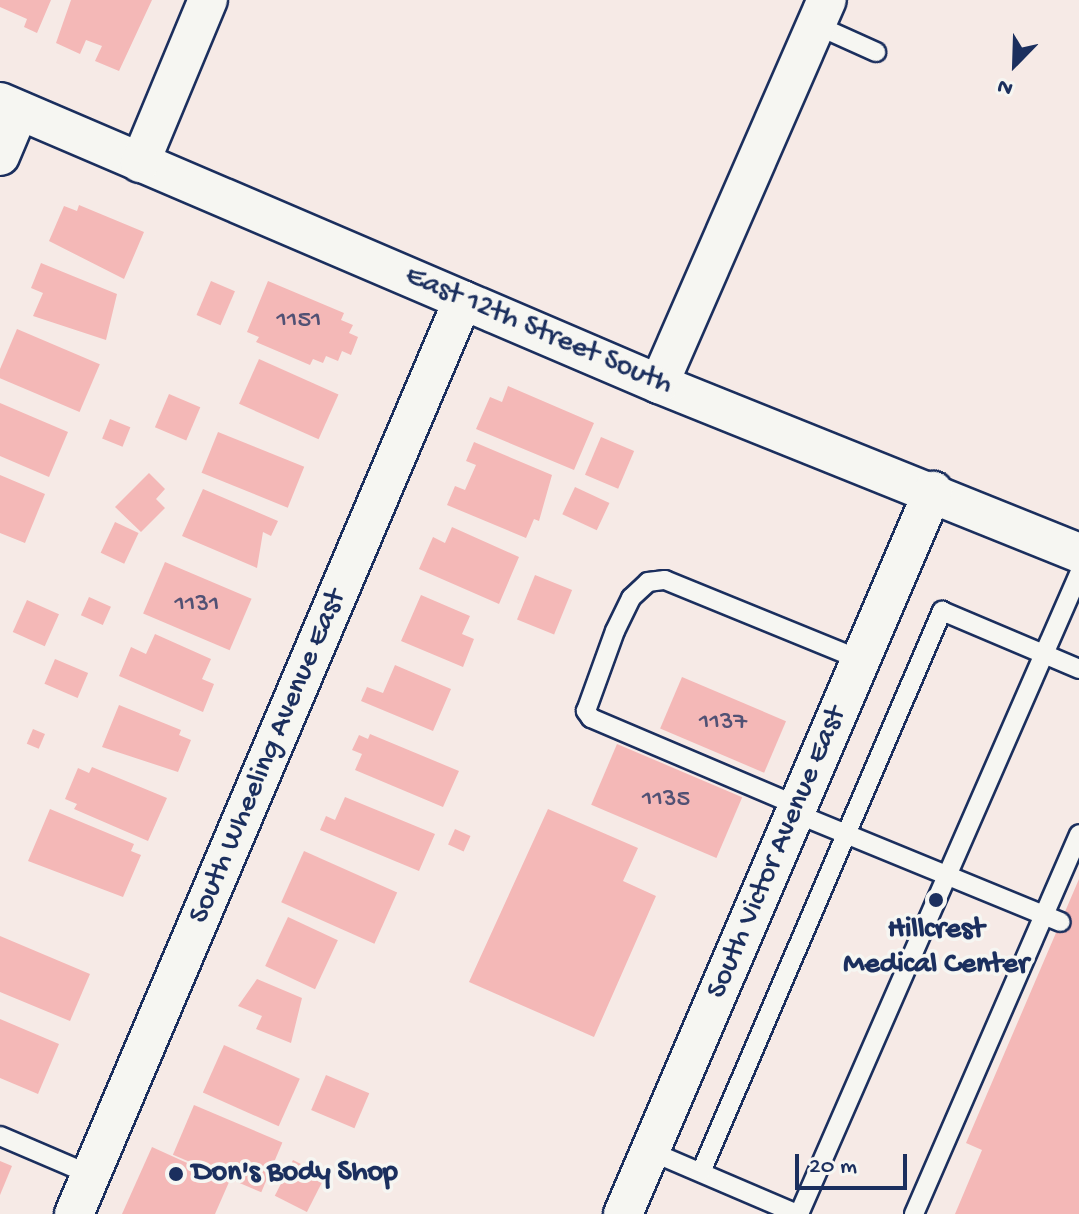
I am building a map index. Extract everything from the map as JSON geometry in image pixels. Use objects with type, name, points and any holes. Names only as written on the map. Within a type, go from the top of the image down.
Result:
[{"type":"street","points":[[140,163],[208,0]]},
{"type":"street","points":[[659,384],[821,12]]},
{"type":"street","points":[[0,156],[10,106]]},
{"type":"street","name":"East 12th Street South","points":[[10,106],[659,384],[933,491],[1079,553]]},
{"type":"street","name":"South Wheeling Avenue East","points":[[74,1214],[463,300]]},
{"type":"street","name":"South Victor Avenue East","points":[[623,1214],[933,491]]},
{"type":"lane","points":[[821,12],[876,52]]},
{"type":"lane","points":[[650,1151],[798,1214],[1079,574]]},
{"type":"lane","points":[[861,660],[665,580],[648,582],[631,598],[615,631],[586,711],[591,718],[848,834],[1052,918]]},
{"type":"lane","points":[[701,1172],[942,611],[1079,669]]},
{"type":"lane","points":[[914,1214],[1052,918],[1079,834]]},
{"type":"lane","points":[[0,1136],[91,1175]]},
{"type":"building","points":[[0,0],[51,0],[37,33],[24,27],[27,19],[0,7]]},
{"type":"building","points":[[71,0],[152,0],[119,71],[95,61],[102,46],[86,40],[80,54],[56,43]]},
{"type":"building","points":[[79,205],[144,232],[124,279],[49,241],[64,206],[77,211]]},
{"type":"building","points":[[41,263],[117,294],[106,340],[33,316],[43,293],[31,288]]},
{"type":"building","points":[[211,281],[235,291],[220,325],[197,315]]},
{"type":"building","points":[[268,281],[344,313],[341,320],[353,325],[349,333],[358,337],[351,355],[342,351],[338,361],[326,356],[323,363],[313,359],[310,365],[256,342],[259,337],[247,332]]},
{"type":"building","points":[[17,329],[100,364],[80,412],[0,378],[0,369]]},
{"type":"building","points":[[259,359],[338,394],[319,439],[239,404]]},
{"type":"building","points":[[508,386],[594,423],[574,470],[476,429],[490,397],[502,402]]},
{"type":"building","points":[[169,394],[200,407],[186,440],[155,427]]},
{"type":"building","points":[[0,403],[68,432],[49,477],[0,456]]},
{"type":"building","points":[[110,419],[130,427],[123,447],[102,438]]},
{"type":"building","points":[[218,432],[304,467],[288,508],[202,473]]},
{"type":"building","points":[[601,437],[634,451],[618,489],[585,475]]},
{"type":"building","points":[[474,442],[552,475],[539,521],[534,519],[526,538],[447,505],[455,486],[465,490],[476,465],[466,461]]},
{"type":"building","points":[[149,473],[165,489],[156,499],[165,508],[141,532],[115,507]]},
{"type":"building","points":[[0,475],[45,494],[25,543],[0,533]]},
{"type":"building","points":[[575,487],[609,503],[597,530],[562,514]]},
{"type":"building","points":[[203,489],[278,521],[271,536],[263,532],[257,568],[182,536]]},
{"type":"building","points":[[115,522],[139,533],[124,564],[101,553]]},
{"type":"building","points":[[452,527],[519,557],[499,604],[419,569],[433,537],[445,543]]},
{"type":"building","points":[[165,562],[252,599],[230,650],[143,614]]},
{"type":"building","points":[[535,575],[572,590],[554,634],[517,620]]},
{"type":"building","points":[[421,595],[470,616],[462,634],[474,639],[463,667],[401,641]]},
{"type":"building","points":[[89,597],[111,607],[103,625],[81,615]]},
{"type":"building","points":[[27,600],[59,614],[45,646],[13,632]]},
{"type":"building","points":[[155,634],[211,659],[202,679],[214,684],[203,712],[119,676],[131,647],[146,654]]},
{"type":"building","points":[[55,659],[88,673],[78,698],[44,684]]},
{"type":"building","points":[[395,665],[451,689],[433,731],[361,701],[367,687],[383,693]]},
{"type":"building","points":[[682,677],[786,721],[764,773],[660,729]]},
{"type":"building","points":[[119,705],[181,730],[179,735],[191,740],[178,772],[102,747]]},
{"type":"building","points":[[33,729],[45,734],[39,749],[27,744]]},
{"type":"building","points":[[370,734],[459,771],[443,807],[355,770],[362,754],[352,750],[359,735],[368,739]]},
{"type":"building","points":[[617,744],[742,797],[716,858],[591,805]]},
{"type":"building","points":[[92,767],[167,798],[148,841],[74,809],[77,804],[65,799],[78,768],[89,773]]},
{"type":"building","points":[[345,797],[435,834],[419,871],[320,830],[326,816],[335,820]]},
{"type":"building","points":[[50,809],[134,844],[131,851],[141,855],[123,897],[28,861]]},
{"type":"building","points":[[548,809],[638,848],[623,881],[656,896],[594,1037],[469,982]]},
{"type":"building","points":[[455,829],[471,836],[464,851],[448,845]]},
{"type":"building","points":[[304,851],[397,892],[374,944],[281,902]]},
{"type":"building","name":"Hillcrest Medical Center","points":[[1079,879],[1079,1214],[955,1214],[982,1150],[966,1143]]},
{"type":"building","points":[[288,917],[338,940],[315,989],[265,966]]},
{"type":"building","points":[[0,936],[90,974],[70,1021],[0,992]]},
{"type":"building","points":[[257,979],[302,998],[291,1043],[256,1029],[262,1016],[238,1006]]},
{"type":"building","points":[[0,1019],[59,1044],[38,1094],[0,1078]]},
{"type":"building","points":[[224,1045],[300,1079],[279,1126],[203,1093]]},
{"type":"building","points":[[326,1075],[369,1093],[354,1128],[311,1110]]},
{"type":"building","points":[[194,1105],[282,1143],[261,1192],[173,1155]]},
{"type":"building","name":"Don's Body Shop","points":[[152,1147],[229,1182],[215,1214],[122,1214]]},
{"type":"building","points":[[293,1160],[325,1176],[307,1212],[275,1196]]},
{"type":"building","points":[[0,1161],[12,1166],[0,1195]]},
{"type":"place","name":"Hillcrest Medical Center","points":[[936,900]]},
{"type":"place","name":"Don's Body Shop","points":[[176,1174]]}]
